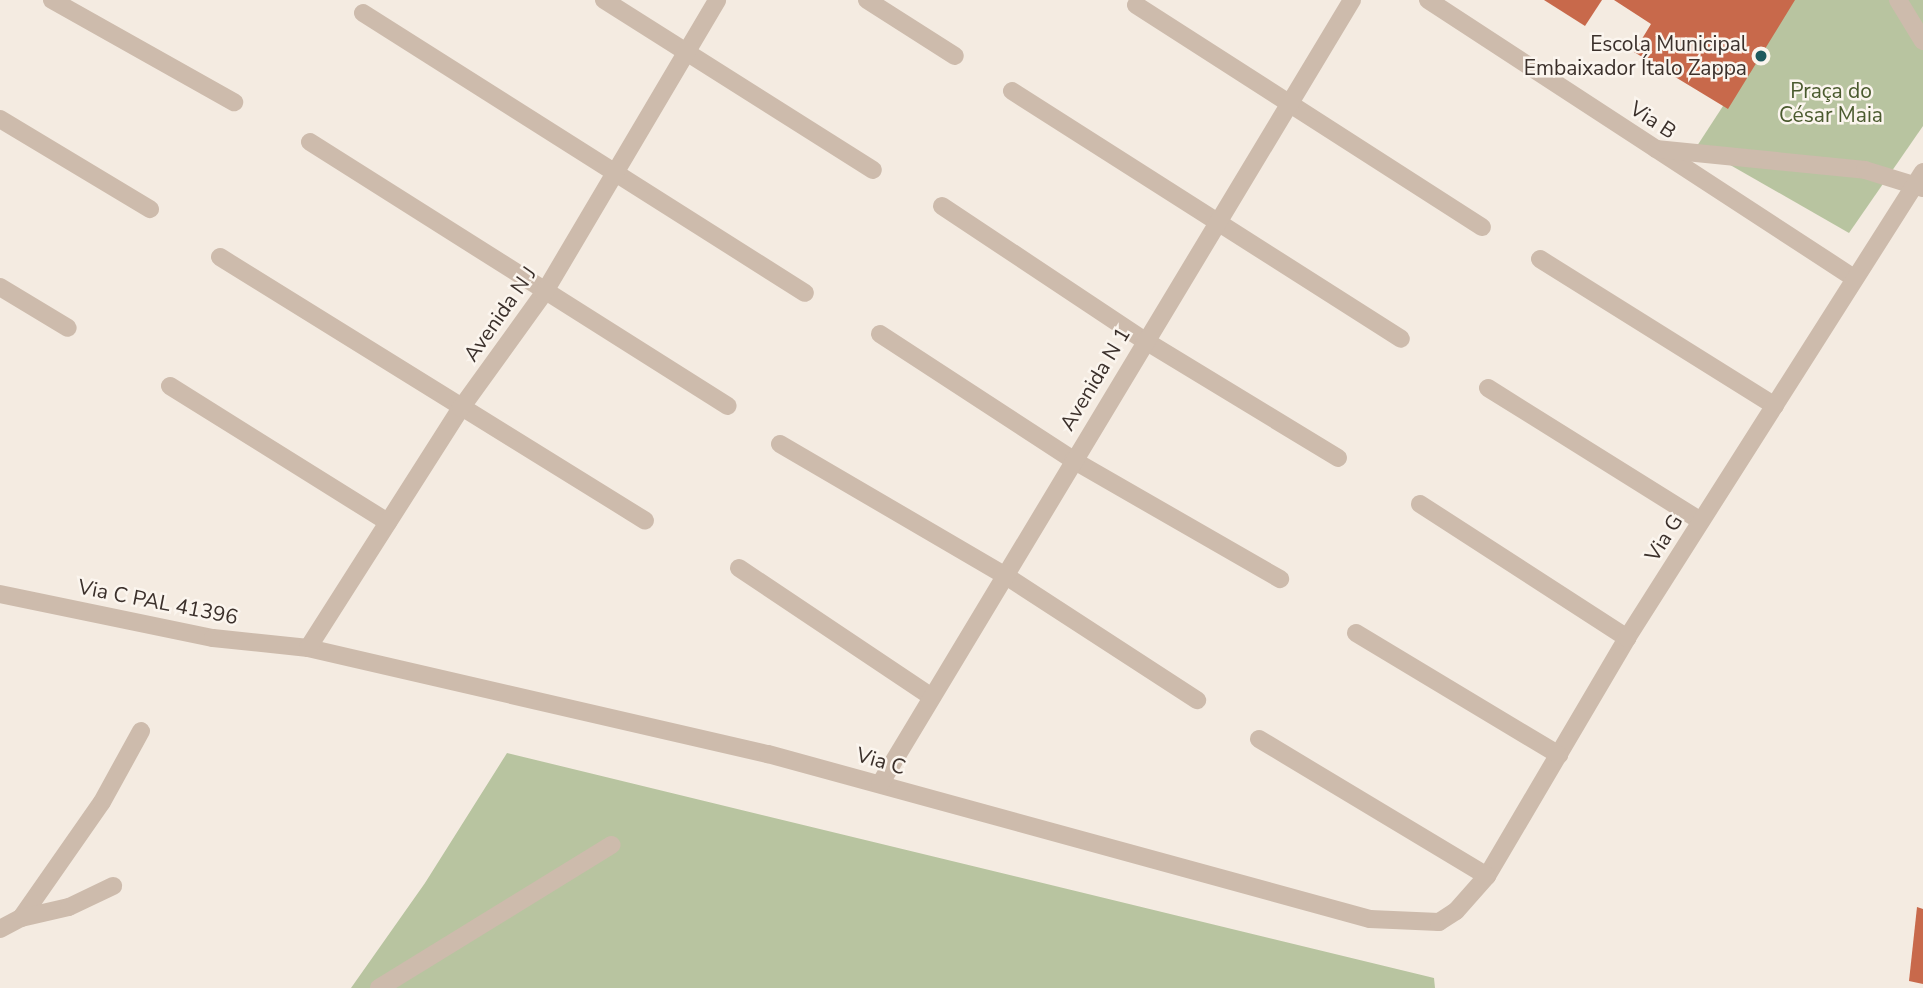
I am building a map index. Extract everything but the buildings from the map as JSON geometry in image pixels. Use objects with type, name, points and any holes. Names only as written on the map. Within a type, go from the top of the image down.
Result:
[{"type":"street","points":[[52,0],[234,102]]},
{"type":"street","points":[[604,0],[873,170]]},
{"type":"street","name":"Avenida N J","points":[[308,648],[461,408],[544,293],[618,174],[717,0]]},
{"type":"street","points":[[867,0],[955,55]]},
{"type":"street","name":"Avenida N 1","points":[[880,783],[1006,576],[1144,340],[1352,0]]},
{"type":"street","name":"Via B","points":[[1429,0],[1854,278]]},
{"type":"street","points":[[1898,0],[1923,41]]},
{"type":"street","points":[[1136,5],[1288,106],[1482,227]]},
{"type":"street","points":[[363,13],[806,293]]},
{"type":"street","points":[[1012,91],[1219,220],[1401,339]]},
{"type":"street","points":[[0,119],[150,209]]},
{"type":"street","points":[[310,142],[544,293],[727,406]]},
{"type":"street","points":[[1656,149],[1866,170],[1921,181]]},
{"type":"street","name":"Via G","points":[[1439,922],[1457,911],[1487,876],[1627,638],[1854,278],[1921,181]]},
{"type":"street","points":[[942,206],[1144,340],[1338,458]]},
{"type":"street","points":[[219,257],[645,520]]},
{"type":"street","points":[[1540,259],[1774,406]]},
{"type":"street","points":[[0,287],[68,328]]},
{"type":"street","points":[[880,334],[1073,460],[1280,579]]},
{"type":"street","points":[[170,386],[388,522]]},
{"type":"street","points":[[1488,388],[1701,521]]},
{"type":"street","points":[[780,444],[1006,576],[1197,700]]},
{"type":"street","points":[[1420,504],[1627,638]]},
{"type":"street","points":[[739,568],[932,697]]},
{"type":"street","name":"Via C PAL 41396","points":[[0,594],[214,638],[308,648]]},
{"type":"street","points":[[1356,633],[1559,755]]},
{"type":"street","name":"Via C","points":[[308,648],[880,783],[1370,919],[1439,922]]},
{"type":"street","points":[[21,918],[102,802],[141,732]]},
{"type":"street","points":[[1259,739],[1487,876]]},
{"type":"street","points":[[379,988],[611,845]]},
{"type":"street","points":[[0,929],[21,918],[69,907],[113,886]]},
{"type":"green space","name":"Praça do César Maia","points":[[1792,0],[1923,0],[1923,126],[1849,233],[1697,146]]},
{"type":"green space","points":[[507,753],[1434,978],[1435,988],[351,988],[425,883]]},
{"type":"place","name":"Escola Municipal Embaixador Ítalo Zappa","points":[[1761,56]]}]
